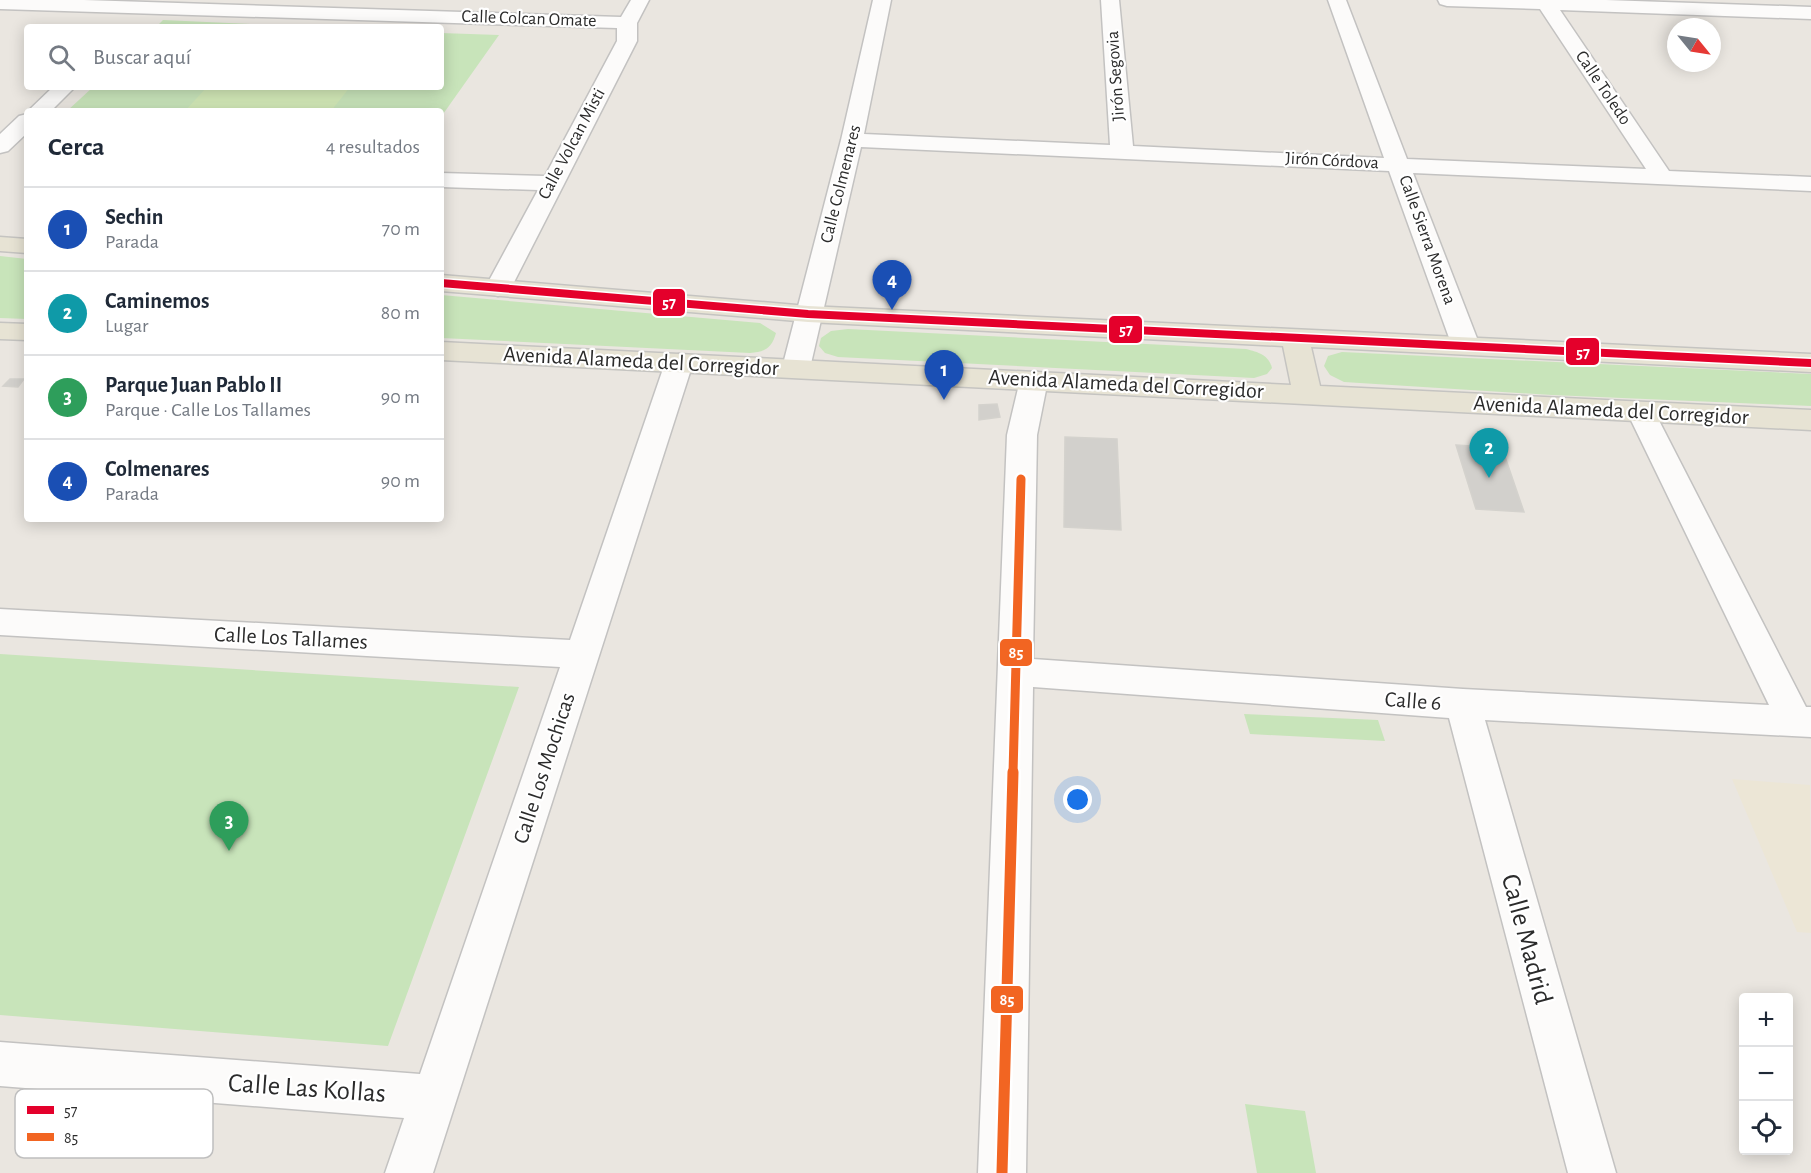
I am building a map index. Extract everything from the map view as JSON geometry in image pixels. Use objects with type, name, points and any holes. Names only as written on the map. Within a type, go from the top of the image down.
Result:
[{"type":"main road","points":[[0,244],[24,246]]},
{"type":"main road","points":[[444,283],[808,314],[1811,363]]},
{"type":"main road","points":[[0,331],[24,332]]},
{"type":"main road","points":[[1295,338],[1307,393]]},
{"type":"main road","name":"Avenida Alameda del Corregidor","points":[[444,351],[1811,420]]},
{"type":"street","name":"Calle Volcan Misti","points":[[498,288],[627,41],[627,23],[640,0]]},
{"type":"street","name":"Calle Colmenares","points":[[796,368],[852,140],[882,0]]},
{"type":"street","name":"Jirón Segovia","points":[[1110,0],[1122,152]]},
{"type":"street","name":"Calle Sierra Morena","points":[[1337,0],[1466,346]]},
{"type":"street","points":[[1446,0],[1783,6],[1811,13]]},
{"type":"street","name":"Calle Toledo","points":[[1545,2],[1662,177]]},
{"type":"street","name":"Calle Colcan Omate","points":[[0,3],[397,7],[627,23]]},
{"type":"street","points":[[135,24],[158,4]]},
{"type":"street","points":[[1783,6],[1811,34]]},
{"type":"street","points":[[42,108],[62,90]]},
{"type":"street","points":[[0,146],[24,124]]},
{"type":"street","name":"Jirón Córdova","points":[[852,140],[1811,184]]},
{"type":"street","points":[[444,180],[551,183]]},
{"type":"street","name":"Calle Los Mochicas","points":[[409,1173],[679,363]]},
{"type":"street","points":[[1002,1173],[1022,435],[1034,380]]},
{"type":"street","points":[[1641,412],[1803,722]]},
{"type":"street","name":"Calle Los Tallames","points":[[0,622],[582,654]]},
{"type":"street","name":"Calle 6","points":[[1016,672],[1463,704],[1803,722]]},
{"type":"street","name":"Calle Madrid","points":[[1463,704],[1592,1173]]},
{"type":"street","name":"Calle Las Kollas","points":[[0,1064],[434,1098]]},
{"type":"shaded area","points":[[1732,779],[1810,785],[1811,933],[1797,932]]},
{"type":"green space","points":[[163,20],[249,24],[159,24]]},
{"type":"green space","points":[[444,33],[499,35],[444,113],[444,108],[70,108],[90,90],[444,90]]},
{"type":"green space","points":[[204,90],[348,90],[333,108],[188,108]]},
{"type":"green space","points":[[0,256],[24,259],[24,319],[0,318]]},
{"type":"green space","points":[[444,295],[760,323],[776,333],[767,348],[760,352],[444,338]]},
{"type":"green space","points":[[848,329],[1246,349],[1266,357],[1272,368],[1267,374],[1254,378],[838,357],[825,353],[819,346],[821,338],[831,331]]},
{"type":"green space","points":[[1342,352],[1811,374],[1811,406],[1552,395],[1344,382],[1330,375],[1324,366],[1328,356]]},
{"type":"green space","points":[[0,654],[519,687],[388,1046],[0,1015]]},
{"type":"green space","points":[[1244,714],[1378,720],[1385,741],[1250,734]]},
{"type":"green space","points":[[1245,1104],[1305,1111],[1316,1173],[1257,1173]]},
{"type":"building","points":[[10,379],[24,379],[18,387],[3,386]]},
{"type":"building","points":[[997,404],[1000,417],[979,420],[979,405]]},
{"type":"building","points":[[1065,437],[1117,439],[1121,530],[1064,527]]},
{"type":"building","points":[[1456,445],[1502,448],[1524,512],[1476,509]]},
{"type":"transit line","name":"57","points":[[444,283],[808,314],[1811,363]]},
{"type":"transit line","name":"85","points":[[1002,1173],[1021,479]]},
{"type":"place","name":"Colmenares","points":[[892,310]]},
{"type":"place","name":"Sechin","points":[[944,400]]},
{"type":"place","name":"Caminemos","points":[[1489,478]]},
{"type":"place","name":"Parque Juan Pablo II","points":[[229,851]]}]
